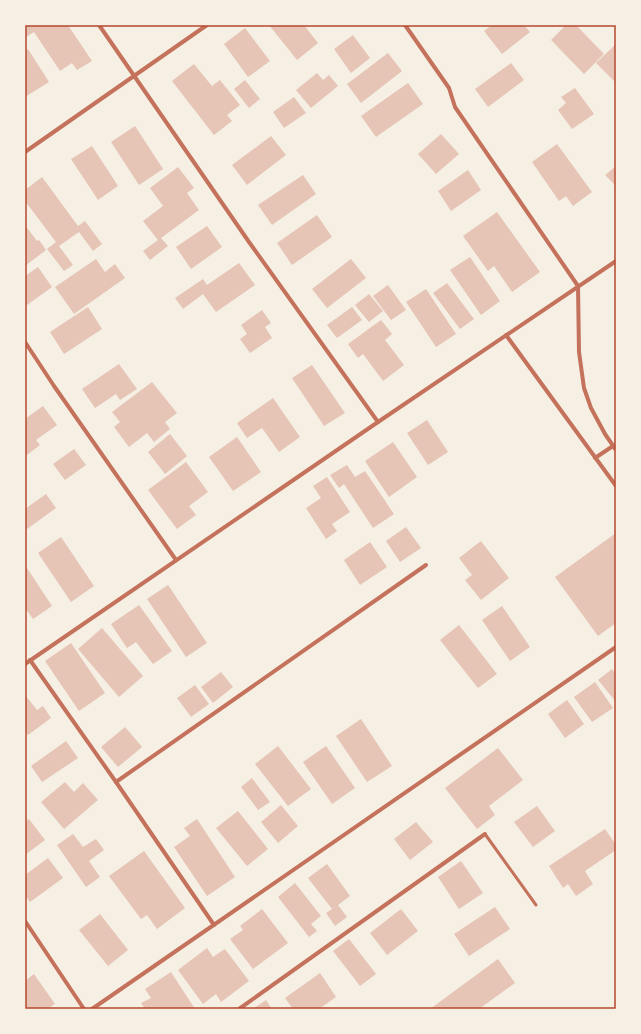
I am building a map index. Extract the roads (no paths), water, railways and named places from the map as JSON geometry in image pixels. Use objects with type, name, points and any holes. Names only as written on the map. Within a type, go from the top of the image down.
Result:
[{"type":"street","points":[[99,25],[249,242],[378,422]]},
{"type":"street","points":[[25,152],[207,25]]},
{"type":"street","points":[[405,25],[448,88],[455,107],[578,286],[579,352],[584,388],[591,408],[614,448],[595,458]]},
{"type":"street","points":[[25,664],[616,261]]},
{"type":"street","points":[[506,335],[616,486]]},
{"type":"street","points":[[25,342],[54,386],[176,560]]},
{"type":"street","points":[[116,782],[426,565]]},
{"type":"street","points":[[92,1009],[616,647]]},
{"type":"street","points":[[30,660],[214,925]]},
{"type":"street","points":[[239,1009],[485,834]]},
{"type":"street","points":[[25,922],[84,1009]]},
{"type":"lane","points":[[485,834],[536,905]]}]
